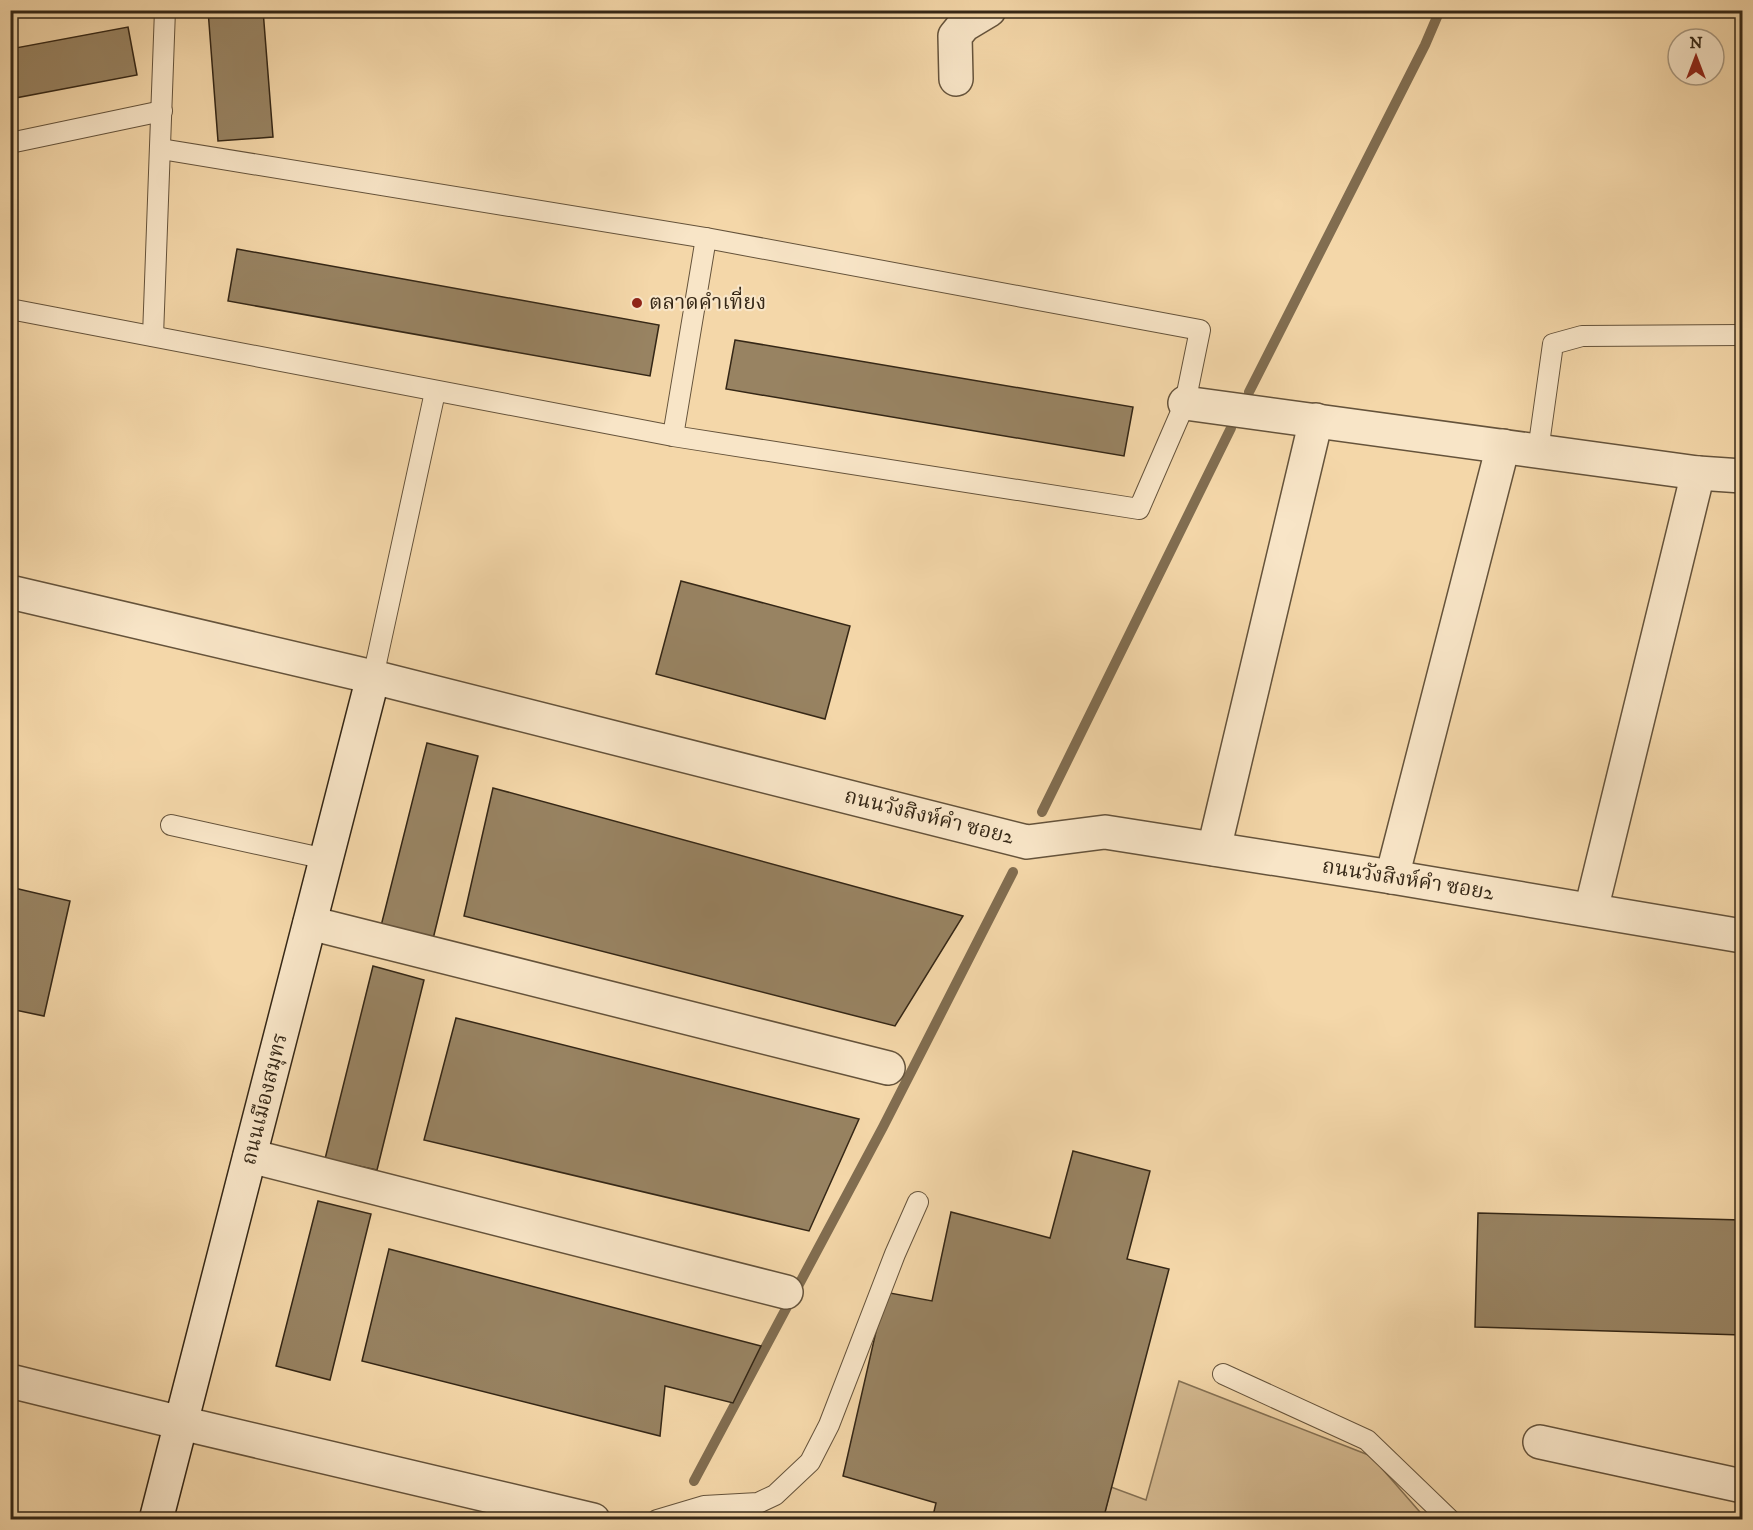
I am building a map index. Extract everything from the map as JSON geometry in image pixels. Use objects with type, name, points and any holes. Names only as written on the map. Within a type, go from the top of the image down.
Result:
[{"type":"street","points":[[956,79],[955,36],[964,24],[989,10]]},
{"type":"street","points":[[1185,403],[1698,473],[1743,476]]},
{"type":"street","points":[[1214,849],[1316,420]]},
{"type":"street","points":[[1392,877],[1503,446]]},
{"type":"street","points":[[1591,910],[1698,473]]},
{"type":"street","name":"ถนนวังสิงห์คำ ซอย2","points":[[10,592],[373,677],[1027,842],[1105,832],[1743,936]]},
{"type":"street","name":"ถนนเมืองสมุทร","points":[[156,1520],[373,677]]},
{"type":"street","points":[[310,923],[888,1068]]},
{"type":"street","points":[[250,1156],[786,1292]]},
{"type":"street","points":[[10,1381],[593,1520]]},
{"type":"street","points":[[1540,1442],[1743,1486]]},
{"type":"lane","points":[[153,336],[165,10]]},
{"type":"lane","points":[[10,143],[162,111]]},
{"type":"lane","points":[[10,309],[673,436],[1138,509],[1185,403],[1200,330],[706,238],[161,149]]},
{"type":"lane","points":[[673,436],[706,238]]},
{"type":"lane","points":[[1538,451],[1554,344],[1582,336],[1743,335]]},
{"type":"lane","points":[[373,677],[435,392]]},
{"type":"lane","points":[[171,825],[326,858]]},
{"type":"lane","points":[[657,1520],[704,1506],[758,1503],[775,1496],[810,1462],[829,1425],[895,1254],[918,1202]]},
{"type":"lane","points":[[1223,1374],[1367,1440],[1450,1520]]},
{"type":"shaded area","points":[[1179,1381],[1371,1456],[1426,1519],[1103,1520],[1111,1487],[1146,1500]]},
{"type":"building","points":[[208,10],[263,10],[273,137],[218,141]]},
{"type":"building","points":[[128,27],[137,75],[10,99],[10,49]]},
{"type":"building","points":[[237,249],[659,325],[650,376],[228,301]]},
{"type":"building","points":[[735,340],[1133,407],[1124,456],[726,389]]},
{"type":"building","points":[[681,581],[850,626],[825,719],[656,674]]},
{"type":"building","points":[[427,743],[478,756],[432,943],[380,930]]},
{"type":"building","points":[[493,788],[963,916],[895,1026],[464,916]]},
{"type":"building","points":[[10,887],[70,901],[44,1016],[10,1009]]},
{"type":"building","points":[[373,966],[424,980],[377,1170],[325,1159]]},
{"type":"building","points":[[456,1018],[859,1119],[809,1231],[424,1140]]},
{"type":"building","points":[[1073,1151],[1150,1171],[1127,1259],[1169,1269],[1103,1520],[932,1520],[936,1503],[843,1476],[885,1292],[932,1301],[951,1212],[1050,1238]]},
{"type":"building","points":[[318,1201],[371,1214],[330,1380],[276,1366]]},
{"type":"building","points":[[1478,1213],[1742,1220],[1742,1335],[1475,1327]]},
{"type":"building","points":[[389,1249],[761,1346],[733,1403],[665,1386],[660,1436],[362,1361]]},
{"type":"waterway","points":[[1249,392],[1425,45],[1440,10]]},
{"type":"waterway","points":[[1042,812],[1231,428]]},
{"type":"waterway","points":[[694,1481],[883,1127],[1013,872]]},
{"type":"place","name":"ตลาดคำเที่ยง","points":[[637,303]]}]
